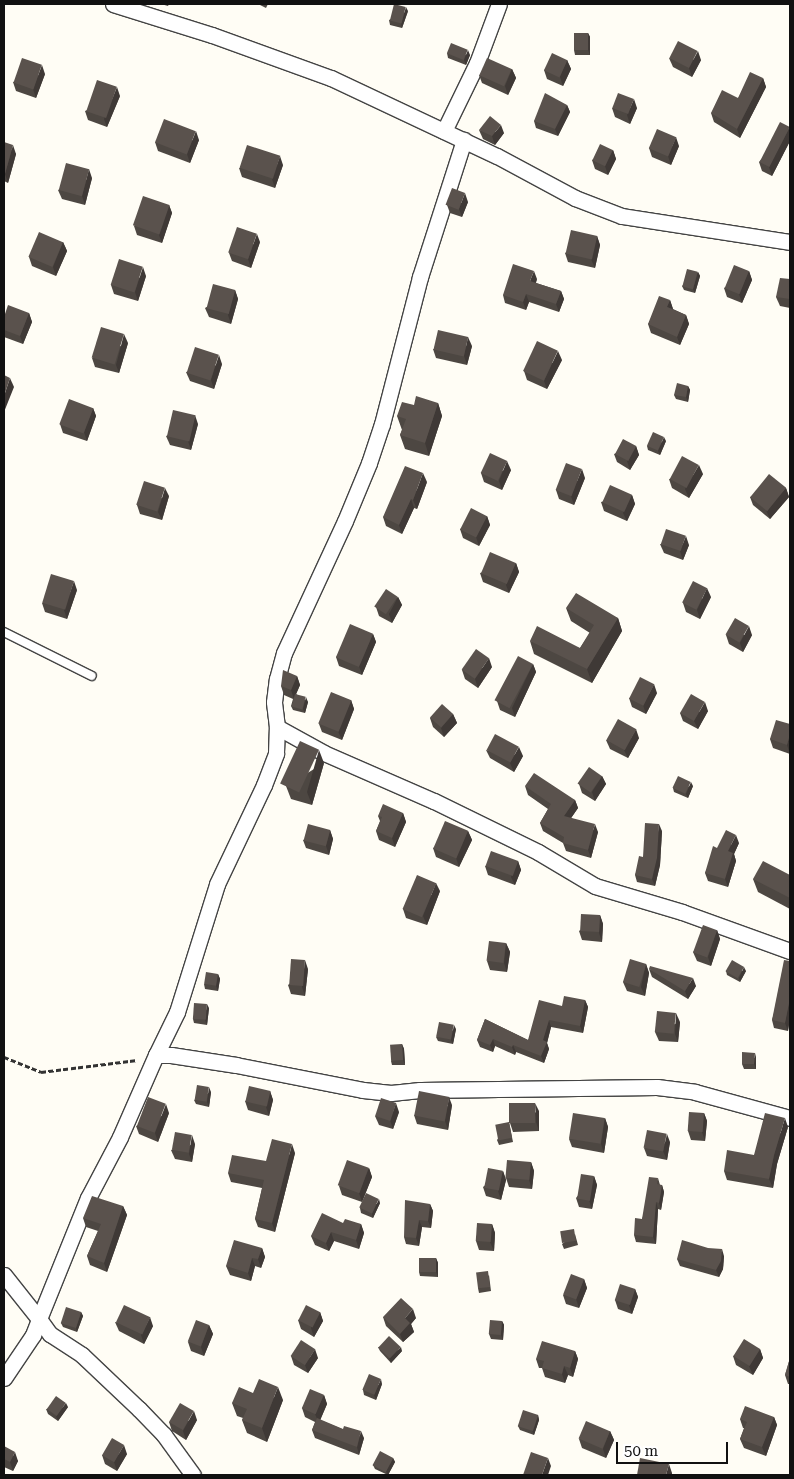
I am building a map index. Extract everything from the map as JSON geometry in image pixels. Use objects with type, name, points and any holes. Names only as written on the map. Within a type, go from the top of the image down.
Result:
[{"type":"street","points":[[113,4],[212,35],[331,78],[464,140],[575,198],[622,216],[790,242]]},
{"type":"street","points":[[444,131],[477,62],[499,4]]},
{"type":"street","points":[[4,1378],[33,1335],[88,1198],[120,1137],[177,1012],[217,884],[264,785],[276,753],[277,728],[274,702],[277,679],[284,653],[369,464],[382,424],[420,277],[464,140]]},
{"type":"street","points":[[277,728],[324,753],[434,801],[530,848],[595,886],[690,915],[790,951]]},
{"type":"street","points":[[156,1055],[171,1055],[236,1065],[363,1090],[391,1093],[429,1090],[657,1087],[695,1092],[790,1118]]},
{"type":"street","points":[[4,1275],[50,1334],[82,1355],[139,1409],[164,1435],[193,1475]]},
{"type":"lane","points":[[4,632],[92,676]]},
{"type":"path","points":[[4,1057],[40,1072],[132,1061],[156,1055]]},
{"type":"building","points":[[394,4],[406,7],[402,23],[390,20]]},
{"type":"building","points":[[574,33],[588,33],[588,50],[574,50]]},
{"type":"building","points":[[678,41],[698,51],[689,68],[669,58]]},
{"type":"building","points":[[451,43],[468,50],[464,60],[447,53]]},
{"type":"building","points":[[552,53],[567,60],[559,77],[544,70]]},
{"type":"building","points":[[22,58],[42,65],[33,89],[14,83]]},
{"type":"building","points":[[487,58],[512,69],[504,86],[479,75]]},
{"type":"building","points":[[750,72],[763,78],[737,129],[711,113],[722,90],[738,98]]},
{"type":"building","points":[[97,80],[117,87],[106,118],[86,111]]},
{"type":"building","points":[[545,93],[567,105],[555,129],[534,121]]},
{"type":"building","points":[[618,93],[634,99],[628,114],[612,108]]},
{"type":"building","points":[[490,116],[501,125],[492,136],[479,130]]},
{"type":"building","points":[[164,119],[196,131],[187,155],[155,142]]},
{"type":"building","points":[[780,122],[790,127],[769,167],[760,162]]},
{"type":"building","points":[[657,129],[676,137],[668,157],[649,148]]},
{"type":"building","points":[[4,142],[13,145],[5,174],[4,173]]},
{"type":"building","points":[[600,144],[613,150],[605,166],[592,160]]},
{"type":"building","points":[[247,145],[280,156],[273,179],[240,168]]},
{"type":"building","points":[[66,163],[89,169],[82,196],[59,190]]},
{"type":"building","points":[[452,188],[465,193],[459,210],[446,205]]},
{"type":"building","points":[[143,196],[169,205],[159,234],[133,225]]},
{"type":"building","points":[[237,227],[257,234],[248,259],[228,253]]},
{"type":"building","points":[[571,230],[597,236],[592,259],[566,253]]},
{"type":"building","points":[[39,232],[63,242],[52,267],[28,257]]},
{"type":"building","points":[[119,259],[143,267],[134,292],[111,285]]},
{"type":"building","points":[[513,264],[534,271],[530,281],[561,291],[556,304],[526,294],[523,302],[503,295]]},
{"type":"building","points":[[734,265],[749,271],[739,294],[725,288]]},
{"type":"building","points":[[687,269],[698,272],[693,289],[682,286]]},
{"type":"building","points":[[780,278],[790,279],[790,299],[776,297]]},
{"type":"building","points":[[213,284],[235,290],[229,314],[207,308]]},
{"type":"building","points":[[659,296],[670,300],[667,307],[686,315],[677,337],[648,324]]},
{"type":"building","points":[[8,305],[29,313],[20,336],[4,330],[4,317]]},
{"type":"building","points":[[101,327],[124,334],[115,365],[92,358]]},
{"type":"building","points":[[438,330],[468,337],[464,356],[434,349]]},
{"type":"building","points":[[537,341],[558,351],[544,381],[523,371]]},
{"type":"building","points":[[195,347],[219,355],[210,380],[187,373]]},
{"type":"building","points":[[4,375],[10,378],[4,396]]},
{"type":"building","points":[[677,383],[688,386],[686,397],[674,395]]},
{"type":"building","points":[[416,396],[438,403],[425,443],[400,435],[406,419],[397,416],[402,402],[414,405]]},
{"type":"building","points":[[69,399],[93,408],[84,434],[59,424]]},
{"type":"building","points":[[173,410],[195,415],[189,441],[167,436]]},
{"type":"building","points":[[653,432],[664,437],[658,451],[647,446]]},
{"type":"building","points":[[623,439],[636,446],[628,461],[615,454]]},
{"type":"building","points":[[490,453],[507,461],[498,481],[481,473]]},
{"type":"building","points":[[682,456],[699,465],[687,488],[670,479]]},
{"type":"building","points":[[566,463],[582,469],[571,496],[556,490]]},
{"type":"building","points":[[405,466],[423,473],[413,500],[411,499],[399,525],[383,517]]},
{"type":"building","points":[[769,474],[786,488],[767,511],[750,497]]},
{"type":"building","points":[[144,481],[165,488],[157,512],[136,505]]},
{"type":"building","points":[[610,485],[632,495],[624,512],[602,502]]},
{"type":"building","points":[[471,508],[487,516],[476,538],[460,529]]},
{"type":"building","points":[[666,529],[686,536],[681,551],[661,544]]},
{"type":"building","points":[[490,552],[516,563],[507,584],[481,573]]},
{"type":"building","points":[[51,574],[74,581],[65,610],[42,603]]},
{"type":"building","points":[[693,581],[707,588],[696,610],[682,602]]},
{"type":"building","points":[[386,589],[398,597],[386,614],[374,606]]},
{"type":"building","points":[[576,593],[618,618],[587,669],[530,641],[537,626],[580,648],[594,625],[566,608]]},
{"type":"building","points":[[735,618],[749,626],[739,642],[726,634]]},
{"type":"building","points":[[350,624],[373,634],[359,667],[336,657]]},
{"type":"building","points":[[476,649],[489,658],[475,679],[462,669]]},
{"type":"building","points":[[518,656],[533,664],[510,708],[495,700]]},
{"type":"building","points":[[283,670],[297,676],[291,690],[281,686]]},
{"type":"building","points":[[640,677],[654,684],[643,706],[629,698]]},
{"type":"building","points":[[331,692],[351,700],[339,732],[318,724]]},
{"type":"building","points":[[295,694],[306,697],[302,709],[292,707]]},
{"type":"building","points":[[691,694],[705,702],[694,721],[680,713]]},
{"type":"building","points":[[442,704],[453,714],[441,727],[430,717]]},
{"type":"building","points":[[618,719],[636,729],[625,750],[606,740]]},
{"type":"building","points":[[776,720],[790,724],[787,745],[770,739]]},
{"type":"building","points":[[495,734],[519,747],[510,763],[487,750]]},
{"type":"building","points":[[300,741],[319,750],[299,792],[280,784]]},
{"type":"building","points":[[589,767],[602,776],[591,793],[578,783]]},
{"type":"building","points":[[534,773],[575,800],[564,816],[595,824],[588,850],[563,843],[564,837],[540,823],[551,804],[525,786]]},
{"type":"building","points":[[678,776],[691,782],[685,794],[673,788]]},
{"type":"building","points":[[383,804],[403,813],[392,838],[376,831],[382,817],[378,816]]},
{"type":"building","points":[[445,821],[468,831],[456,858],[433,849]]},
{"type":"building","points":[[645,823],[659,824],[657,858],[652,879],[635,875],[639,856],[643,857]]},
{"type":"building","points":[[308,824],[330,830],[326,846],[304,840]]},
{"type":"building","points":[[726,830],[736,835],[728,851],[733,853],[725,879],[705,873],[713,846],[717,848]]},
{"type":"building","points":[[491,851],[518,861],[513,876],[486,866]]},
{"type":"building","points":[[763,861],[790,875],[790,898],[753,879]]},
{"type":"building","points":[[417,875],[436,883],[422,917],[403,909]]},
{"type":"building","points":[[581,914],[600,915],[599,932],[580,931]]},
{"type":"building","points":[[703,925],[717,930],[707,957],[693,952]]},
{"type":"building","points":[[489,941],[506,943],[503,963],[487,961]]},
{"type":"building","points":[[291,959],[305,960],[303,986],[289,985]]},
{"type":"building","points":[[630,959],[646,964],[639,987],[623,982]]},
{"type":"building","points":[[732,960],[744,967],[738,978],[726,971]]},
{"type":"building","points":[[784,960],[790,961],[790,998],[785,1023],[772,1020]]},
{"type":"building","points":[[650,966],[693,978],[685,991],[649,969]]},
{"type":"building","points":[[206,972],[218,974],[216,986],[204,984]]},
{"type":"building","points":[[564,996],[585,1000],[580,1026],[549,1020],[543,1040],[547,1042],[541,1056],[493,1039],[490,1045],[477,1040],[485,1019],[528,1040],[539,1000],[562,1006]]},
{"type":"building","points":[[194,1003],[207,1004],[206,1020],[193,1019]]},
{"type":"building","points":[[657,1011],[676,1013],[674,1034],[655,1032]]},
{"type":"building","points":[[439,1022],[454,1025],[451,1040],[436,1037]]},
{"type":"building","points":[[402,1044],[403,1060],[391,1061],[390,1045]]},
{"type":"building","points":[[742,1052],[755,1053],[754,1064],[742,1064]]},
{"type":"building","points":[[197,1085],[209,1087],[207,1102],[195,1100]]},
{"type":"building","points":[[249,1086],[270,1091],[267,1107],[245,1102]]},
{"type":"building","points":[[419,1091],[449,1097],[445,1121],[414,1116]]},
{"type":"building","points":[[148,1097],[166,1104],[155,1133],[137,1126]]},
{"type":"building","points":[[381,1098],[396,1103],[390,1121],[375,1116]]},
{"type":"building","points":[[509,1103],[535,1103],[535,1123],[509,1123]]},
{"type":"building","points":[[689,1112],[704,1113],[703,1132],[688,1131]]},
{"type":"building","points":[[573,1113],[605,1118],[601,1144],[569,1139]]},
{"type":"building","points":[[765,1113],[785,1118],[769,1179],[724,1171],[727,1150],[754,1155]]},
{"type":"building","points":[[509,1122],[512,1138],[498,1140],[495,1125]]},
{"type":"building","points":[[647,1130],[667,1134],[663,1151],[644,1148]]},
{"type":"building","points":[[175,1132],[192,1135],[189,1153],[172,1150]]},
{"type":"building","points":[[272,1139],[292,1144],[272,1223],[255,1219],[264,1180],[228,1173],[232,1155],[266,1161]]},
{"type":"building","points":[[347,1160],[369,1168],[359,1193],[338,1185]]},
{"type":"building","points":[[507,1160],[531,1162],[529,1180],[505,1178]]},
{"type":"building","points":[[488,1168],[503,1171],[499,1190],[484,1188]]},
{"type":"building","points":[[581,1174],[594,1176],[590,1201],[577,1199]]},
{"type":"building","points":[[649,1177],[658,1178],[657,1184],[662,1185],[659,1203],[656,1202],[653,1237],[634,1235],[635,1218],[642,1219]]},
{"type":"building","points":[[366,1193],[379,1199],[372,1213],[359,1208]]},
{"type":"building","points":[[92,1196],[123,1206],[104,1263],[87,1256],[101,1224],[83,1218]]},
{"type":"building","points":[[405,1200],[430,1204],[428,1221],[419,1220],[416,1238],[404,1237]]},
{"type":"building","points":[[322,1213],[343,1223],[345,1219],[361,1224],[356,1240],[331,1232],[326,1243],[311,1236]]},
{"type":"building","points":[[477,1223],[492,1224],[491,1242],[476,1241]]},
{"type":"building","points":[[574,1229],[576,1241],[562,1243],[560,1231]]},
{"type":"building","points":[[234,1240],[262,1248],[258,1259],[252,1258],[248,1273],[226,1266]]},
{"type":"building","points":[[682,1240],[708,1248],[722,1249],[721,1261],[716,1270],[677,1259]]},
{"type":"building","points":[[419,1258],[436,1258],[436,1272],[419,1272]]},
{"type":"building","points":[[488,1271],[490,1287],[478,1288],[476,1272]]},
{"type":"building","points":[[571,1274],[584,1279],[576,1300],[563,1295]]},
{"type":"building","points":[[620,1284],[635,1289],[630,1305],[615,1300]]},
{"type":"building","points":[[401,1298],[413,1309],[405,1318],[410,1323],[400,1334],[383,1317]]},
{"type":"building","points":[[124,1305],[150,1317],[142,1334],[116,1322]]},
{"type":"building","points":[[306,1305],[320,1312],[313,1327],[298,1320]]},
{"type":"building","points":[[66,1307],[81,1312],[76,1328],[61,1323]]},
{"type":"building","points":[[196,1320],[209,1325],[201,1346],[188,1341]]},
{"type":"building","points":[[490,1320],[502,1321],[501,1335],[489,1334]]},
{"type":"building","points":[[389,1336],[401,1347],[390,1359],[378,1348]]},
{"type":"building","points":[[744,1339],[760,1349],[750,1366],[733,1356]]},
{"type":"building","points":[[301,1340],[315,1349],[305,1365],[291,1356]]},
{"type":"building","points":[[542,1341],[575,1351],[570,1368],[564,1366],[562,1374],[542,1368],[544,1361],[536,1359]]},
{"type":"building","points":[[790,1358],[790,1377],[785,1375]]},
{"type":"building","points":[[369,1374],[381,1379],[374,1395],[362,1390]]},
{"type":"building","points":[[259,1379],[278,1387],[262,1428],[242,1420],[247,1409],[232,1403],[239,1387],[253,1393]]},
{"type":"building","points":[[310,1389],[324,1395],[316,1414],[302,1408]]},
{"type":"building","points":[[56,1396],[66,1403],[57,1416],[47,1409]]},
{"type":"building","points":[[180,1403],[194,1411],[183,1430],[169,1422]]},
{"type":"building","points":[[745,1406],[774,1417],[762,1447],[740,1439],[747,1422],[740,1419]]},
{"type":"building","points":[[523,1410],[538,1415],[533,1431],[518,1426]]},
{"type":"building","points":[[317,1418],[343,1429],[344,1426],[361,1431],[357,1447],[312,1430]]},
{"type":"building","points":[[586,1421],[610,1431],[603,1449],[579,1438]]},
{"type":"building","points":[[112,1438],[124,1445],[114,1462],[102,1455]]},
{"type":"building","points":[[4,1446],[15,1452],[10,1462],[4,1459]]},
{"type":"building","points":[[380,1451],[393,1458],[386,1472],[372,1465]]},
{"type":"building","points":[[531,1452],[548,1458],[542,1475],[523,1475]]},
{"type":"building","points":[[640,1458],[669,1464],[666,1475],[637,1475]]}]
